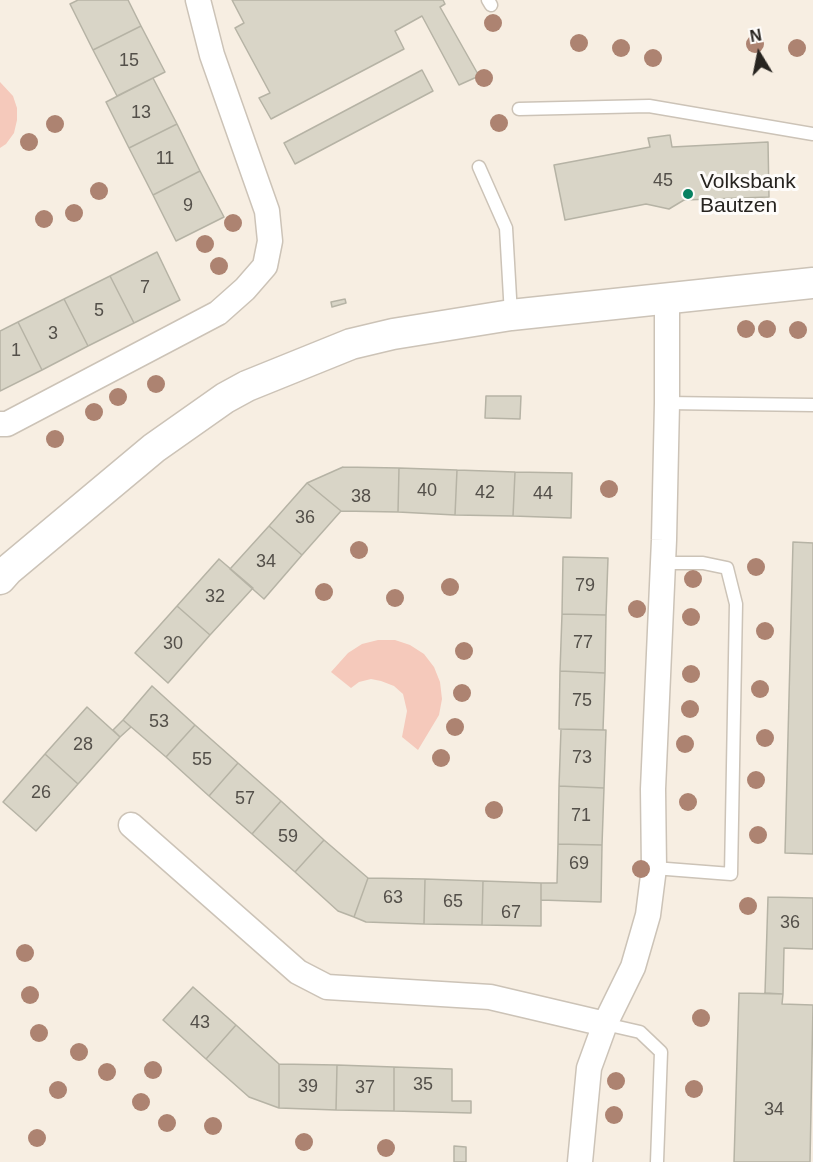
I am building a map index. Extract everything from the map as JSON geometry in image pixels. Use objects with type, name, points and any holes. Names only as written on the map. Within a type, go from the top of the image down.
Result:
[{"type":"street","points":[[0,424],[7,424],[218,313],[245,289],[265,266],[270,241],[267,211],[212,55],[198,0]]},
{"type":"street","points":[[2,571],[154,448],[225,398],[247,386],[351,344],[393,333],[511,315],[813,283]]},
{"type":"street","points":[[580,1162],[589,1068],[605,1024],[633,967],[648,915],[654,868],[653,789],[663,563],[667,403],[666,299]]},
{"type":"street","points":[[131,825],[298,972],[327,987],[489,997],[605,1024]]},
{"type":"lane","points":[[519,109],[649,106],[813,134]]},
{"type":"lane","points":[[478,167],[506,228],[511,315]]},
{"type":"lane","points":[[667,403],[813,405]]},
{"type":"lane","points":[[654,868],[731,874],[736,604],[727,568],[703,563],[663,563]]},
{"type":"lane","points":[[605,1024],[640,1032],[661,1052],[657,1162]]},
{"type":"shaded area","points":[[0,82],[13,96],[17,108],[17,120],[14,133],[0,148]]},
{"type":"shaded area","points":[[378,640],[395,640],[410,645],[424,654],[434,667],[440,682],[442,699],[439,715],[418,750],[402,737],[407,711],[403,694],[394,686],[371,679],[359,682],[351,688],[331,672],[348,653],[362,644]]},
{"type":"building","points":[[78,0],[128,0],[141,26],[93,50],[70,4]]},
{"type":"building","points":[[232,0],[443,0],[445,4],[440,7],[479,76],[459,85],[422,16],[395,31],[404,49],[271,119],[259,98],[270,93],[235,28],[244,23]]},
{"type":"building","points":[[141,26],[165,72],[117,96],[93,50]]},
{"type":"building","points":[[422,70],[433,91],[295,164],[284,143]]},
{"type":"building","points":[[153,78],[177,124],[129,148],[106,102]]},
{"type":"building","points":[[177,124],[200,171],[153,195],[129,148]]},
{"type":"building","points":[[670,135],[672,147],[768,142],[769,197],[684,200],[669,209],[646,204],[565,220],[554,165],[650,147],[648,138]]},
{"type":"building","points":[[200,171],[224,217],[176,241],[153,195]]},
{"type":"building","points":[[157,252],[180,300],[134,323],[110,276]]},
{"type":"building","points":[[110,276],[134,323],[88,346],[64,299]]},
{"type":"building","points":[[64,299],[88,346],[42,370],[18,322]]},
{"type":"building","points":[[345,299],[346,303],[332,307],[331,302]]},
{"type":"building","points":[[18,322],[42,370],[0,391],[0,331]]},
{"type":"building","points":[[486,396],[521,396],[520,419],[485,418]]},
{"type":"building","points":[[343,467],[399,468],[398,512],[341,511],[307,483]]},
{"type":"building","points":[[399,468],[457,470],[455,515],[398,512]]},
{"type":"building","points":[[457,470],[515,472],[513,516],[455,515]]},
{"type":"building","points":[[515,472],[572,473],[571,518],[513,516]]},
{"type":"building","points":[[307,483],[341,511],[302,555],[269,526]]},
{"type":"building","points":[[269,526],[302,555],[264,599],[230,569]]},
{"type":"building","points":[[793,542],[813,543],[813,854],[785,853]]},
{"type":"building","points":[[563,557],[608,558],[606,615],[562,614]]},
{"type":"building","points":[[219,559],[253,588],[210,635],[177,606]]},
{"type":"building","points":[[177,606],[210,635],[168,683],[135,653]]},
{"type":"building","points":[[562,614],[606,615],[605,673],[560,671]]},
{"type":"building","points":[[560,671],[605,673],[603,730],[559,729]]},
{"type":"building","points":[[152,686],[195,725],[166,757],[123,720]]},
{"type":"building","points":[[87,707],[120,737],[78,784],[45,754]]},
{"type":"building","points":[[123,720],[131,727],[120,737],[113,730]]},
{"type":"building","points":[[195,725],[238,763],[209,796],[166,757]]},
{"type":"building","points":[[561,729],[606,730],[604,788],[559,786]]},
{"type":"building","points":[[45,754],[78,784],[36,831],[3,802]]},
{"type":"building","points":[[238,763],[281,801],[252,834],[209,796]]},
{"type":"building","points":[[559,786],[604,788],[602,845],[558,844]]},
{"type":"building","points":[[281,801],[324,840],[295,872],[252,834]]},
{"type":"building","points":[[324,840],[368,878],[354,917],[338,911],[295,872]]},
{"type":"building","points":[[558,844],[602,845],[601,902],[541,900],[541,883],[557,883]]},
{"type":"building","points":[[368,878],[425,879],[424,924],[366,922],[354,917]]},
{"type":"building","points":[[425,879],[483,881],[482,925],[424,924]]},
{"type":"building","points":[[483,881],[541,883],[541,926],[482,925]]},
{"type":"building","points":[[768,897],[813,898],[813,949],[784,948],[783,994],[765,993]]},
{"type":"building","points":[[193,987],[236,1025],[206,1059],[163,1020]]},
{"type":"building","points":[[739,993],[783,994],[782,1004],[813,1005],[810,1162],[734,1162]]},
{"type":"building","points":[[236,1025],[279,1064],[279,1108],[249,1097],[206,1059]]},
{"type":"building","points":[[279,1064],[337,1065],[336,1110],[279,1108]]},
{"type":"building","points":[[337,1065],[394,1067],[394,1111],[336,1110]]},
{"type":"building","points":[[394,1067],[452,1069],[452,1101],[471,1101],[471,1113],[394,1111]]},
{"type":"building","points":[[454,1146],[466,1147],[466,1162],[454,1162]]},
{"type":"place","name":"Volksbank Bautzen","points":[[688,194]]}]
